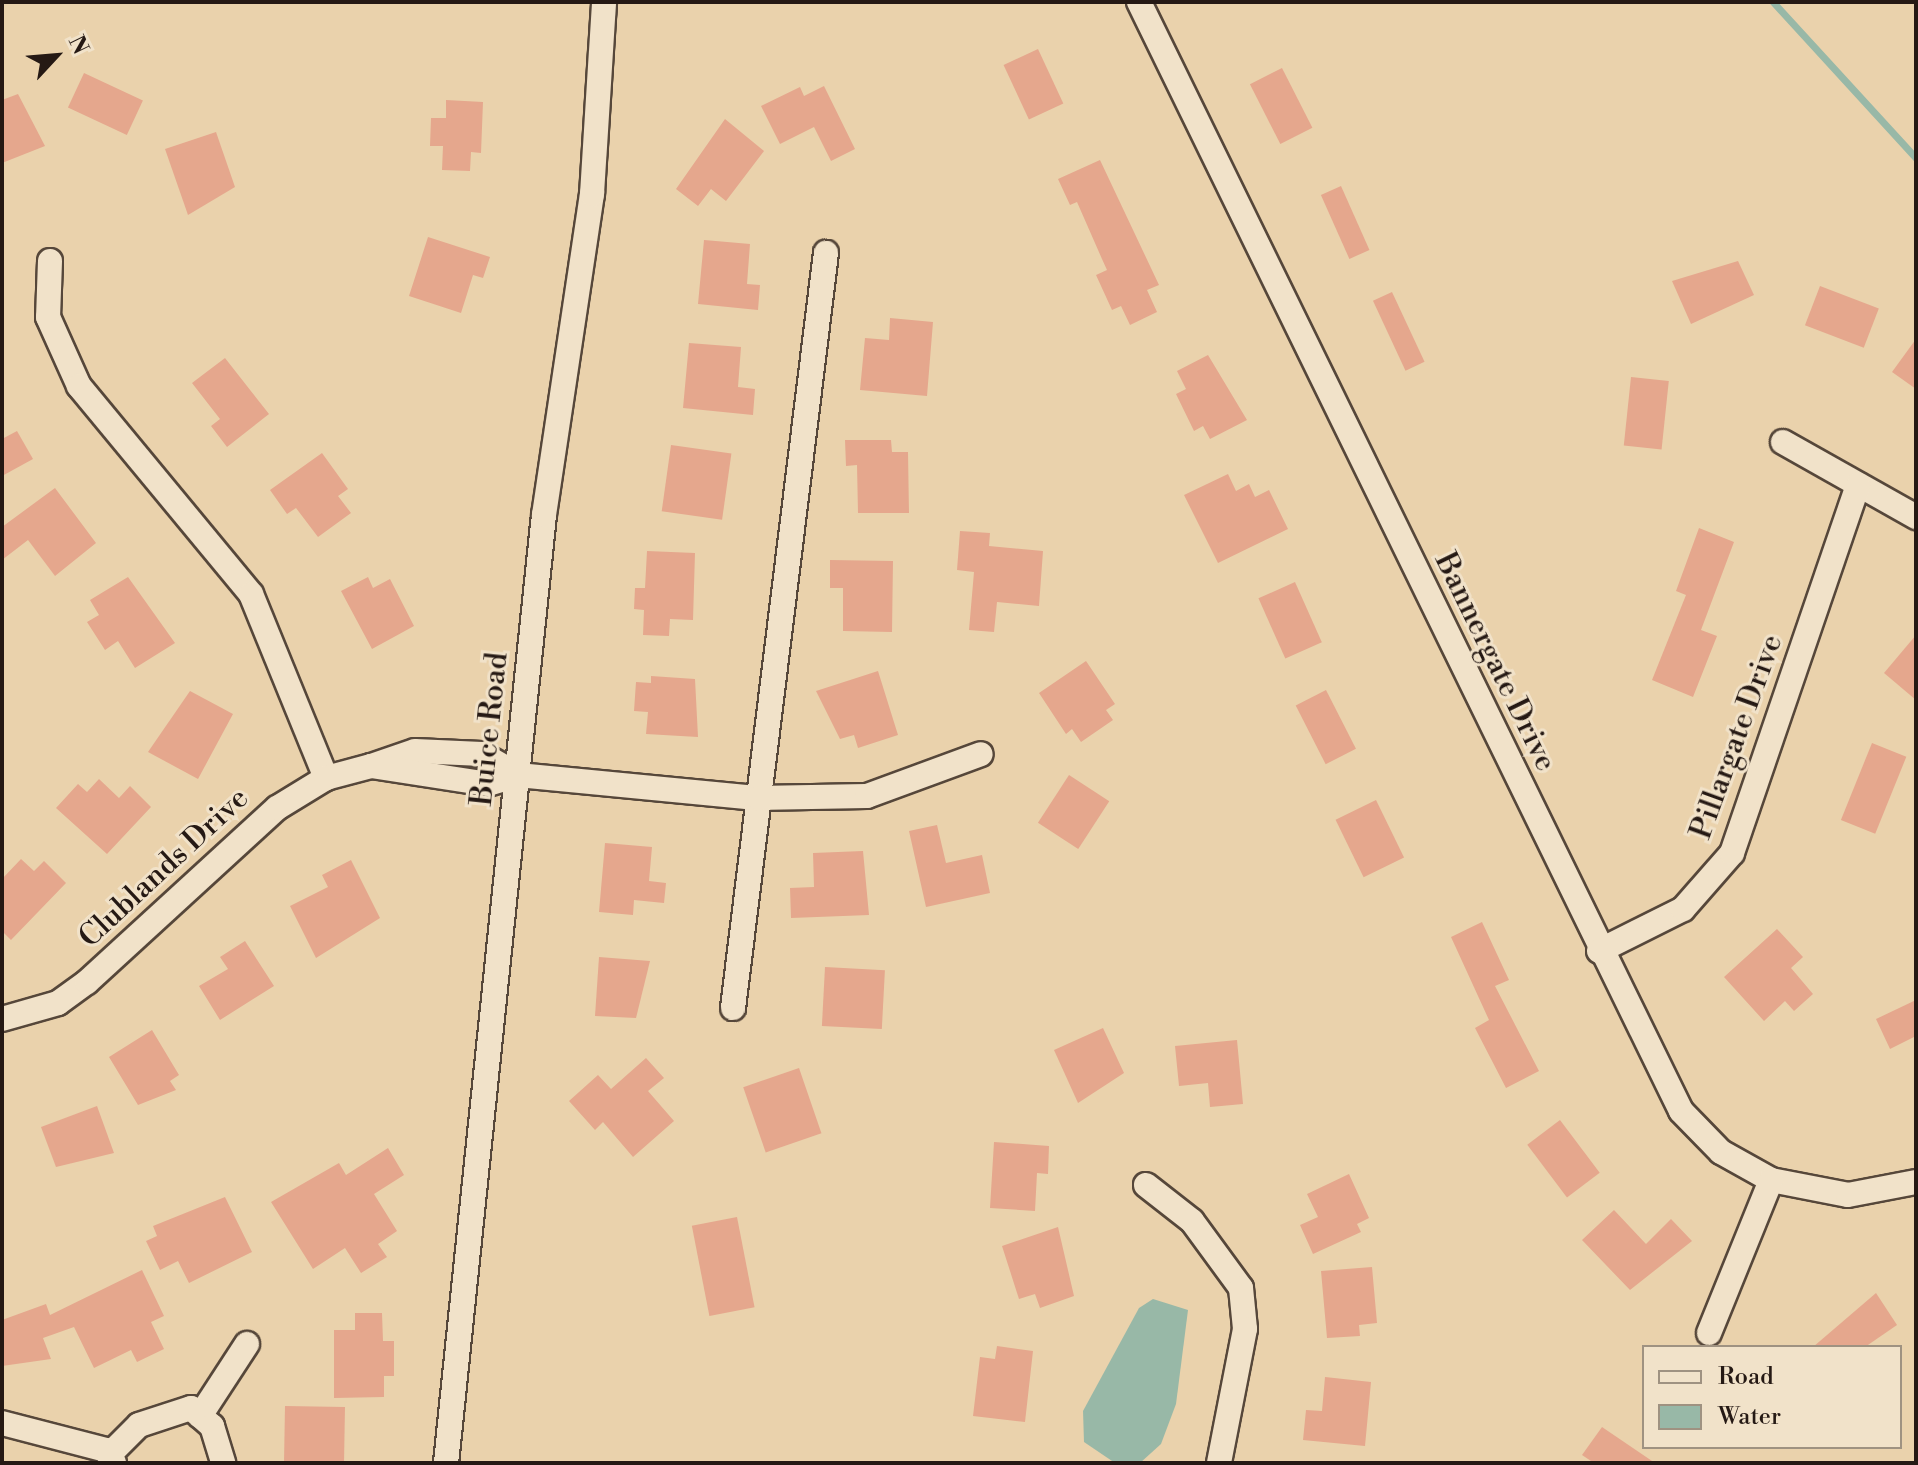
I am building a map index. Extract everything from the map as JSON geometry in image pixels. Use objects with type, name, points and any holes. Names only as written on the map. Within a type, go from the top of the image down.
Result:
[{"type":"street","name":"Buice Road","points":[[446,1463],[544,515],[592,194],[604,2]]},
{"type":"street","name":"Bannergate Drive","points":[[1139,2],[1599,951],[1681,1111],[1721,1152],[1771,1180],[1848,1195],[1916,1182]]},
{"type":"street","points":[[733,1008],[826,253]]},
{"type":"street","points":[[50,261],[48,317],[79,386],[251,594],[326,778]]},
{"type":"street","points":[[1783,442],[1916,517]]},
{"type":"street","name":"Pillargate Drive","points":[[1599,951],[1683,909],[1732,853],[1858,485]]},
{"type":"street","name":"Clublands Drive","points":[[2,1019],[58,1003],[87,982],[277,808],[326,778],[371,766],[488,784],[518,775],[759,798],[867,796],[981,754]]},
{"type":"street","points":[[1709,1333],[1771,1180]]},
{"type":"street","points":[[1146,1185],[1192,1221],[1241,1288],[1245,1329],[1219,1463]]},
{"type":"street","points":[[200,1416],[247,1344]]},
{"type":"street","points":[[2,1423],[112,1459],[139,1425],[166,1412],[191,1408],[212,1426],[223,1463]]},
{"type":"water","points":[[1153,1299],[1188,1310],[1176,1404],[1161,1444],[1140,1463],[1115,1463],[1084,1442],[1083,1411],[1139,1308]]},
{"type":"building","points":[[1038,49],[1063,103],[1029,119],[1004,65]]},
{"type":"building","points":[[1282,68],[1312,128],[1280,144],[1250,84]]},
{"type":"building","points":[[84,73],[143,100],[127,135],[68,107]]},
{"type":"building","points":[[824,86],[855,149],[831,161],[814,127],[780,144],[761,106],[800,87],[804,96]]},
{"type":"building","points":[[18,94],[45,146],[2,163],[2,100]]},
{"type":"building","points":[[446,100],[483,102],[481,153],[471,152],[470,171],[442,170],[443,146],[430,146],[431,118],[446,118]]},
{"type":"building","points":[[725,119],[764,151],[726,201],[711,189],[698,206],[676,189]]},
{"type":"building","points":[[216,132],[235,187],[188,215],[165,149]]},
{"type":"building","points":[[1100,160],[1159,285],[1147,290],[1157,312],[1130,325],[1121,306],[1112,310],[1096,275],[1107,270],[1077,202],[1070,205],[1058,179]]},
{"type":"building","points":[[1341,186],[1369,250],[1349,259],[1321,195]]},
{"type":"building","points":[[428,237],[490,257],[483,278],[473,275],[461,313],[409,296]]},
{"type":"building","points":[[704,240],[750,244],[747,284],[760,285],[758,310],[698,304]]},
{"type":"building","points":[[1738,261],[1754,295],[1691,324],[1672,281]]},
{"type":"building","points":[[1820,286],[1879,309],[1864,348],[1805,325]]},
{"type":"building","points":[[1392,292],[1425,362],[1406,371],[1373,301]]},
{"type":"building","points":[[890,318],[933,322],[927,396],[860,390],[865,338],[889,340]]},
{"type":"building","points":[[1916,339],[1916,389],[1892,372]]},
{"type":"building","points":[[689,343],[741,347],[738,387],[755,389],[753,415],[683,408]]},
{"type":"building","points":[[1208,355],[1247,420],[1210,439],[1203,426],[1194,431],[1176,394],[1186,389],[1177,371]]},
{"type":"building","points":[[225,358],[269,414],[227,447],[211,426],[220,419],[192,383]]},
{"type":"building","points":[[1631,377],[1669,381],[1662,450],[1624,446]]},
{"type":"building","points":[[17,431],[33,459],[2,476],[2,439]]},
{"type":"building","points":[[845,440],[891,440],[892,452],[908,452],[909,513],[858,513],[857,465],[846,466]]},
{"type":"building","points":[[671,445],[731,453],[722,520],[662,511]]},
{"type":"building","points":[[322,453],[348,489],[338,496],[351,513],[318,537],[296,508],[287,514],[270,490]]},
{"type":"building","points":[[1228,474],[1236,491],[1249,484],[1255,497],[1269,490],[1288,529],[1218,563],[1184,495]]},
{"type":"building","points":[[55,488],[96,543],[55,576],[28,540],[2,560],[2,527]]},
{"type":"building","points":[[1699,528],[1734,542],[1701,630],[1717,636],[1693,697],[1652,680],[1686,595],[1676,591]]},
{"type":"building","points":[[960,531],[990,533],[989,546],[1043,551],[1039,606],[997,602],[994,632],[969,630],[974,572],[957,570]]},
{"type":"building","points":[[647,551],[695,553],[693,620],[670,619],[669,636],[643,635],[644,610],[634,609],[635,588],[645,588]]},
{"type":"building","points":[[830,560],[893,561],[892,632],[843,631],[843,588],[830,588]]},
{"type":"building","points":[[128,577],[175,643],[135,668],[118,641],[105,650],[87,622],[99,615],[90,600]]},
{"type":"building","points":[[368,577],[373,588],[390,579],[414,626],[372,649],[341,591]]},
{"type":"building","points":[[1295,582],[1322,642],[1285,659],[1258,598]]},
{"type":"building","points":[[1916,635],[1916,700],[1884,673]]},
{"type":"building","points":[[1086,661],[1115,704],[1106,710],[1113,720],[1081,742],[1072,729],[1066,734],[1039,693]]},
{"type":"building","points":[[878,671],[898,735],[858,748],[854,735],[840,739],[816,691]]},
{"type":"building","points":[[651,676],[695,679],[698,737],[646,734],[648,712],[634,711],[636,682],[651,683]]},
{"type":"building","points":[[1326,690],[1356,749],[1326,764],[1296,705]]},
{"type":"building","points":[[190,691],[233,714],[198,779],[148,752]]},
{"type":"building","points":[[1872,743],[1906,757],[1875,834],[1841,820]]},
{"type":"building","points":[[1069,775],[1109,801],[1078,849],[1038,823]]},
{"type":"building","points":[[99,779],[119,798],[130,786],[151,807],[107,854],[56,808],[78,784],[87,792]]},
{"type":"building","points":[[1376,800],[1404,858],[1364,877],[1336,820]]},
{"type":"building","points":[[937,825],[946,863],[982,855],[990,893],[926,907],[909,831]]},
{"type":"building","points":[[605,843],[652,847],[649,881],[666,883],[664,903],[634,900],[633,915],[599,912]]},
{"type":"building","points":[[863,851],[869,915],[791,918],[790,888],[814,887],[813,853]]},
{"type":"building","points":[[21,859],[34,871],[44,861],[66,883],[11,940],[2,931],[2,879]]},
{"type":"building","points":[[351,860],[380,918],[316,958],[290,906],[328,887],[322,875]]},
{"type":"building","points":[[1482,922],[1509,980],[1495,986],[1539,1071],[1506,1088],[1475,1028],[1489,1020],[1451,937]]},
{"type":"building","points":[[1777,929],[1803,957],[1791,968],[1813,994],[1794,1011],[1785,1001],[1764,1021],[1724,977]]},
{"type":"building","points":[[245,941],[274,986],[220,1020],[199,986],[228,969],[220,957]]},
{"type":"building","points":[[599,957],[650,961],[636,1018],[595,1016]]},
{"type":"building","points":[[825,967],[885,970],[882,1029],[822,1026]]},
{"type":"building","points":[[1916,1000],[1916,1036],[1890,1049],[1876,1019]]},
{"type":"building","points":[[1103,1028],[1124,1073],[1078,1103],[1054,1050]]},
{"type":"building","points":[[152,1030],[179,1075],[170,1081],[176,1090],[138,1105],[109,1057]]},
{"type":"building","points":[[1237,1040],[1243,1104],[1210,1107],[1208,1083],[1179,1086],[1175,1046]]},
{"type":"building","points":[[646,1058],[664,1078],[648,1091],[674,1121],[633,1157],[603,1122],[595,1130],[569,1101],[598,1075],[611,1089]]},
{"type":"building","points":[[799,1068],[821,1133],[766,1152],[743,1087]]},
{"type":"building","points":[[97,1106],[114,1153],[56,1167],[41,1127]]},
{"type":"building","points":[[1560,1120],[1600,1173],[1567,1197],[1527,1145]]},
{"type":"building","points":[[994,1142],[1049,1146],[1048,1174],[1037,1173],[1035,1211],[990,1208]]},
{"type":"building","points":[[388,1148],[404,1175],[374,1194],[397,1231],[378,1244],[387,1257],[361,1273],[345,1248],[313,1269],[271,1202],[339,1163],[346,1175]]},
{"type":"building","points":[[1349,1174],[1369,1218],[1357,1224],[1361,1232],[1313,1254],[1300,1225],[1318,1217],[1307,1194]]},
{"type":"building","points":[[225,1197],[252,1252],[189,1283],[178,1261],[160,1270],[146,1241],[157,1236],[153,1226]]},
{"type":"building","points":[[1614,1210],[1646,1244],[1671,1219],[1692,1241],[1630,1290],[1582,1240]]},
{"type":"building","points":[[737,1217],[755,1307],[709,1316],[692,1226]]},
{"type":"building","points":[[1058,1227],[1074,1296],[1040,1308],[1035,1294],[1019,1299],[1002,1246]]},
{"type":"building","points":[[1372,1267],[1377,1323],[1359,1325],[1360,1336],[1327,1338],[1321,1271]]},
{"type":"building","points":[[142,1270],[164,1316],[151,1322],[164,1349],[137,1362],[131,1350],[94,1368],[74,1327],[43,1338],[51,1359],[2,1366],[2,1320],[46,1304],[50,1315]]},
{"type":"building","points":[[1876,1293],[1897,1325],[1868,1345],[1815,1345]]},
{"type":"building","points":[[355,1313],[382,1313],[383,1341],[394,1341],[394,1376],[384,1376],[384,1397],[334,1398],[334,1330],[355,1330]]},
{"type":"building","points":[[997,1346],[1033,1351],[1025,1422],[973,1416],[980,1357],[995,1359]]},
{"type":"building","points":[[1325,1377],[1371,1382],[1365,1446],[1303,1440],[1306,1410],[1322,1411]]},
{"type":"building","points":[[285,1406],[345,1407],[344,1463],[284,1463]]},
{"type":"building","points":[[1602,1427],[1655,1463],[1594,1463],[1582,1455]]},
{"type":"waterway","points":[[1773,2],[1916,158]]}]
